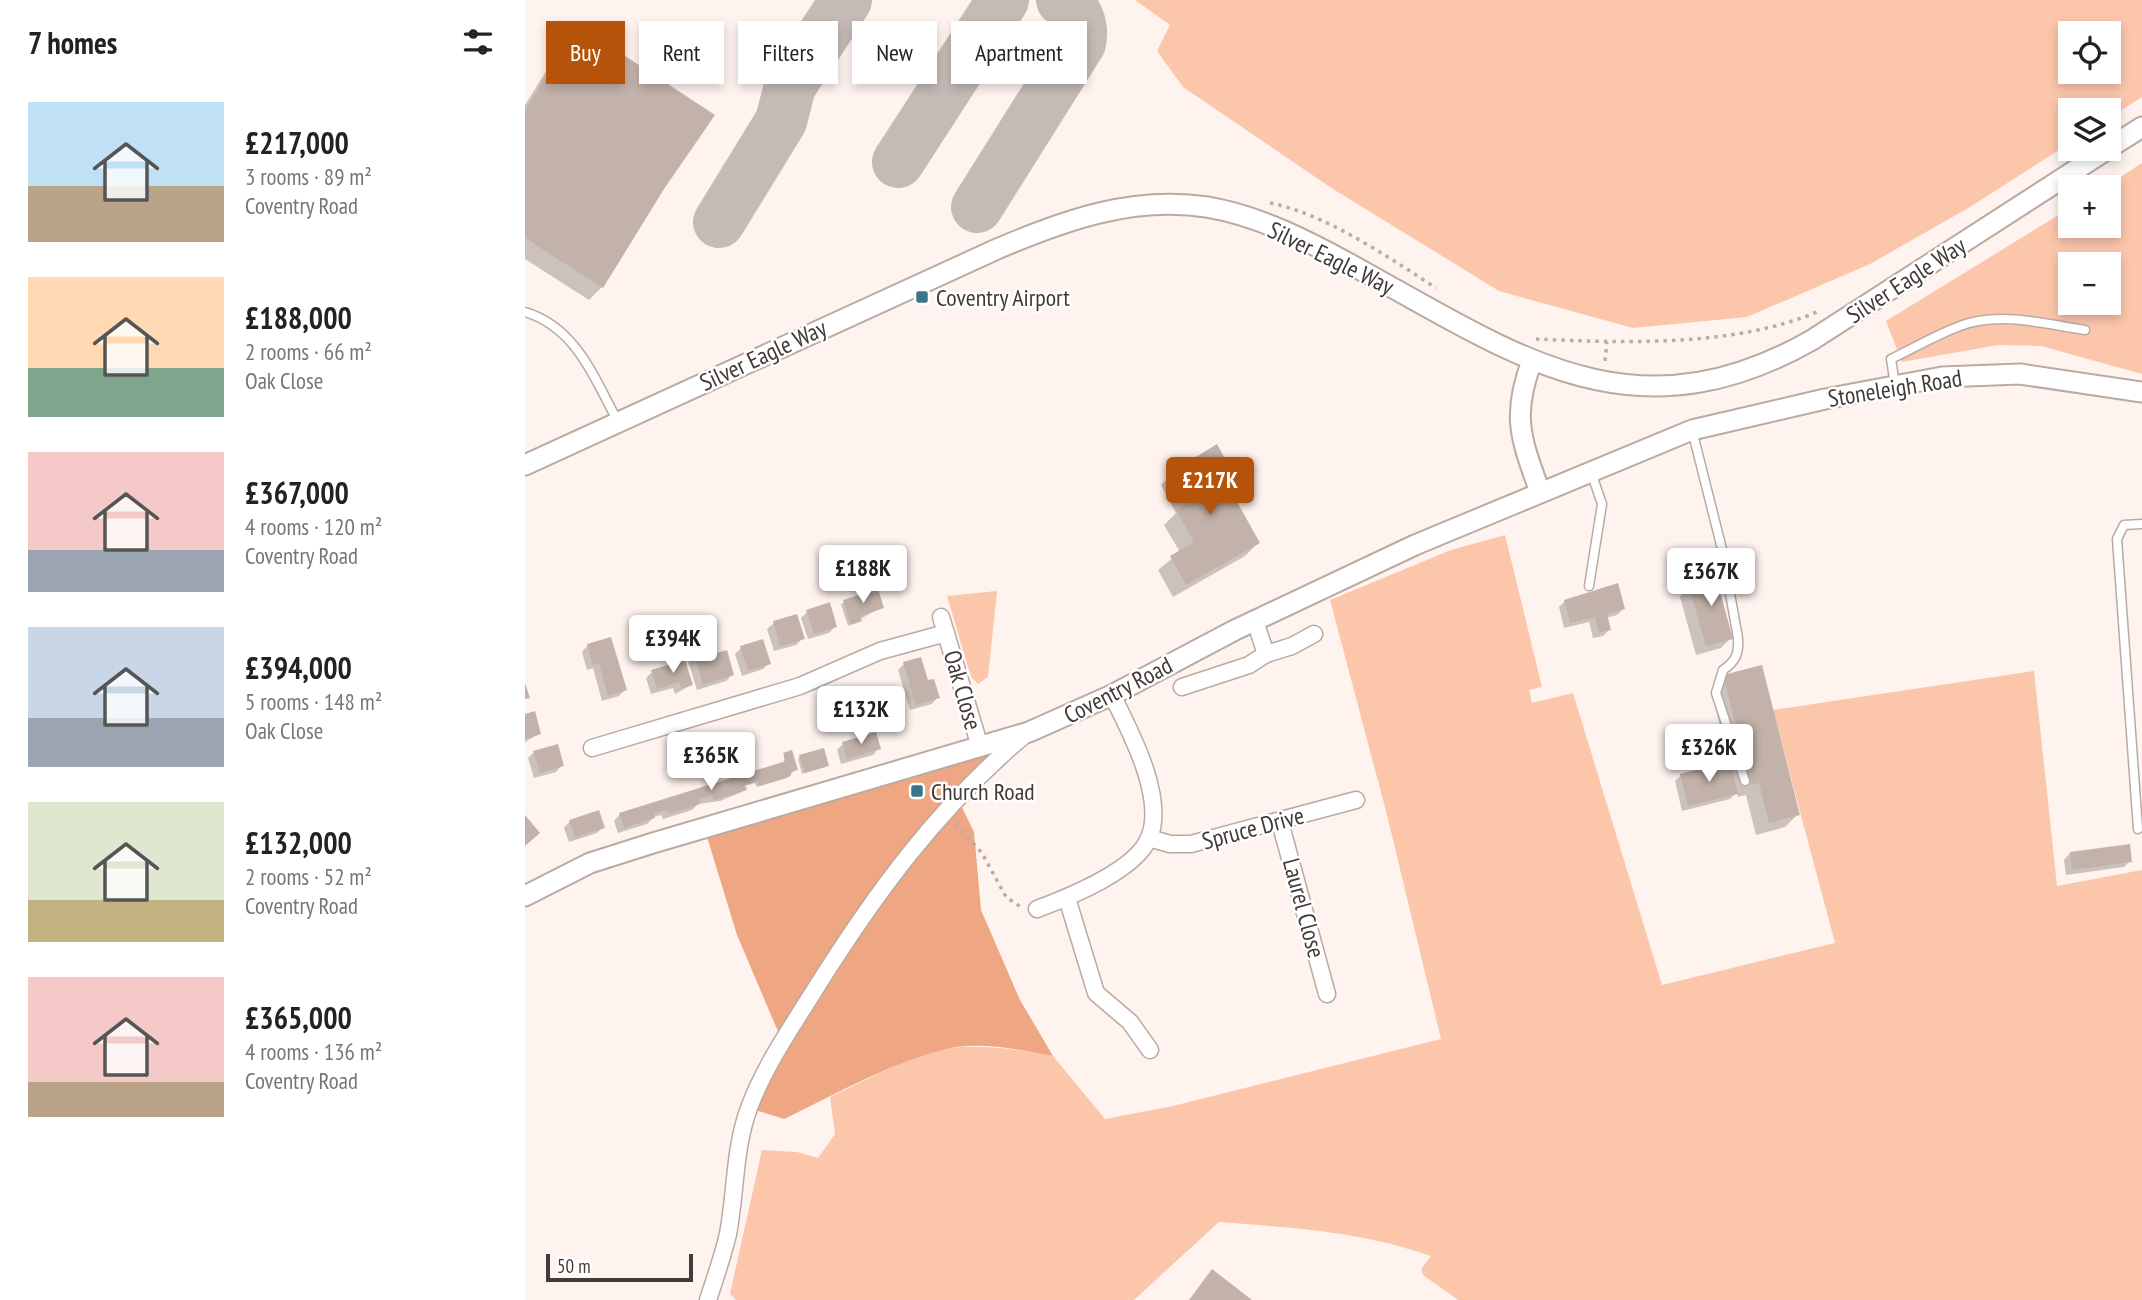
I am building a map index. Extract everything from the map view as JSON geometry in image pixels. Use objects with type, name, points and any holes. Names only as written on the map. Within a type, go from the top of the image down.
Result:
[{"type":"street","name":"Silver Eagle Way","points":[[2121,141],[2142,127]]},
{"type":"street","name":"Silver Eagle Way","points":[[525,465],[1030,234],[1077,217],[1134,205],[1208,208],[1233,213],[1281,230],[1532,361],[1624,386],[1686,386],[1747,372],[1778,359],[2089,161]]},
{"type":"street","points":[[1532,361],[1518,403],[1519,426],[1540,492]]},
{"type":"street","name":"Stoneleigh Road","points":[[1692,430],[1943,377],[2020,374],[2142,392]]},
{"type":"street","name":"Coventry Road","points":[[525,896],[590,863],[1029,732],[1112,695],[1255,621],[1403,550],[1692,430]]},
{"type":"street","points":[[1255,621],[1266,654]]},
{"type":"street","name":"Oak Close","points":[[592,748],[800,686],[944,625],[980,747]]},
{"type":"street","points":[[1182,687],[1249,665],[1266,654],[1292,646],[1314,634]]},
{"type":"street","points":[[1037,909],[1067,898],[1127,863],[1149,838],[1153,816],[1150,790],[1130,730],[1112,695]]},
{"type":"street","points":[[708,1300],[727,1235],[737,1159],[749,1108],[782,1041],[846,939],[901,861],[982,771],[1029,732]]},
{"type":"street","name":"Spruce Drive","points":[[1149,838],[1170,844],[1191,844],[1356,800]]},
{"type":"street","name":"Laurel Close","points":[[1280,822],[1327,994]]},
{"type":"street","points":[[1067,898],[1096,993],[1130,1022],[1150,1050]]},
{"type":"lane","points":[[525,312],[560,330],[583,356],[618,422]]},
{"type":"lane","points":[[1895,385],[1891,359],[1962,326],[1994,320],[2021,320],[2085,330]]},
{"type":"lane","points":[[1692,430],[1722,549],[1738,638],[1739,652],[1733,663],[1723,670],[1716,693],[1745,781]]},
{"type":"lane","points":[[1589,586],[1602,504],[1591,472]]},
{"type":"lane","points":[[2138,829],[2117,539],[2124,525],[2142,524]]},
{"type":"path","points":[[944,811],[982,853],[1006,897],[1027,909],[1037,909]]},
{"type":"shaded area","points":[[1135,0],[2142,0],[2142,97],[2121,110],[2121,98],[2058,98],[2058,151],[1970,207],[1870,264],[1747,317],[1633,328],[1499,291],[1333,189],[1183,87],[1157,51],[1170,25]]},
{"type":"shaded area","points":[[2142,163],[2142,374],[2041,346],[1998,345],[1902,362],[1886,321],[2058,215],[2058,238],[2121,238],[2121,177]]},
{"type":"shaded area","points":[[1505,535],[1542,687],[1529,690],[1532,703],[1573,693],[1662,985],[1835,943],[1773,710],[2034,671],[2057,886],[2142,870],[2142,1300],[1458,1300],[1423,1275],[1421,1269],[1431,1256],[1352,1236],[1219,1222],[1134,1300],[736,1300],[730,1294],[762,1150],[797,1152],[818,1158],[835,1134],[830,1097],[921,1056],[950,1048],[989,1047],[1053,1056],[1105,1119],[1173,1106],[1441,1039],[1386,811],[1330,600],[1451,550]]},
{"type":"shaded area","points":[[997,591],[988,677],[978,684],[971,677],[947,596]]},
{"type":"shaded area","points":[[1029,732],[957,797],[974,832],[981,910],[1020,1000],[1053,1056],[999,1047],[946,1049],[904,1062],[784,1119],[749,1108],[782,1041],[737,935],[704,827]]},
{"type":"building","points":[[625,56],[639,65],[639,84],[668,84],[715,115],[664,189],[603,288],[525,238],[525,110],[546,76],[546,84],[625,84]]},
{"type":"building","points":[[1217,444],[1235,477],[1226,482],[1260,543],[1186,585],[1170,556],[1194,542],[1176,510],[1190,502],[1173,471]]},
{"type":"building","points":[[1713,566],[1733,639],[1706,646],[1689,586],[1701,583],[1698,570]]},
{"type":"building","points":[[1618,583],[1625,609],[1607,614],[1611,630],[1599,633],[1595,617],[1570,623],[1564,600]]},
{"type":"building","points":[[878,589],[884,608],[860,616],[862,621],[851,625],[843,600]]},
{"type":"building","points":[[830,602],[837,627],[814,634],[806,610]]},
{"type":"building","points":[[797,614],[805,639],[780,646],[773,621]]},
{"type":"building","points":[[611,637],[627,690],[608,696],[599,663],[593,665],[587,644]]},
{"type":"building","points":[[763,639],[771,664],[748,671],[740,646]]},
{"type":"building","points":[[704,647],[707,656],[727,650],[734,675],[703,685],[693,650]]},
{"type":"building","points":[[921,657],[928,680],[934,679],[940,698],[916,705],[903,662]]},
{"type":"building","points":[[685,660],[693,685],[681,689],[679,682],[657,689],[651,670]]},
{"type":"building","points":[[1762,665],[1800,815],[1769,823],[1759,783],[1751,785],[1723,675]]},
{"type":"building","points":[[525,683],[530,698],[525,699]]},
{"type":"building","points":[[535,711],[541,734],[525,739],[525,714]]},
{"type":"building","points":[[876,732],[881,749],[847,759],[842,742]]},
{"type":"building","points":[[558,744],[564,766],[540,773],[533,751]]},
{"type":"building","points":[[824,748],[829,766],[805,773],[799,755]]},
{"type":"building","points":[[792,750],[798,770],[790,772],[791,776],[759,786],[758,781],[751,783],[745,785],[747,790],[714,800],[712,795],[699,799],[700,804],[669,814],[667,810],[659,812],[654,814],[655,818],[624,828],[619,813],[786,761],[783,753]]},
{"type":"building","points":[[1730,761],[1738,794],[1688,806],[1680,774]]},
{"type":"building","points":[[599,810],[605,828],[575,837],[569,820]]},
{"type":"building","points":[[525,815],[540,833],[525,846]]},
{"type":"building","points":[[2130,844],[2132,862],[2072,870],[2070,852]]},
{"type":"building","points":[[1212,1269],[1252,1300],[1189,1300]]},
{"type":"taxiway","points":[[719,222],[781,121],[790,86],[846,0]]},
{"type":"taxiway","points":[[898,162],[1003,0]]},
{"type":"taxiway","points":[[977,207],[1080,43],[1078,18],[1072,8],[1062,0]]},
{"type":"place","name":"Coventry Airport","points":[[922,297]]},
{"type":"place","name":"Church Road","points":[[917,791]]}]
